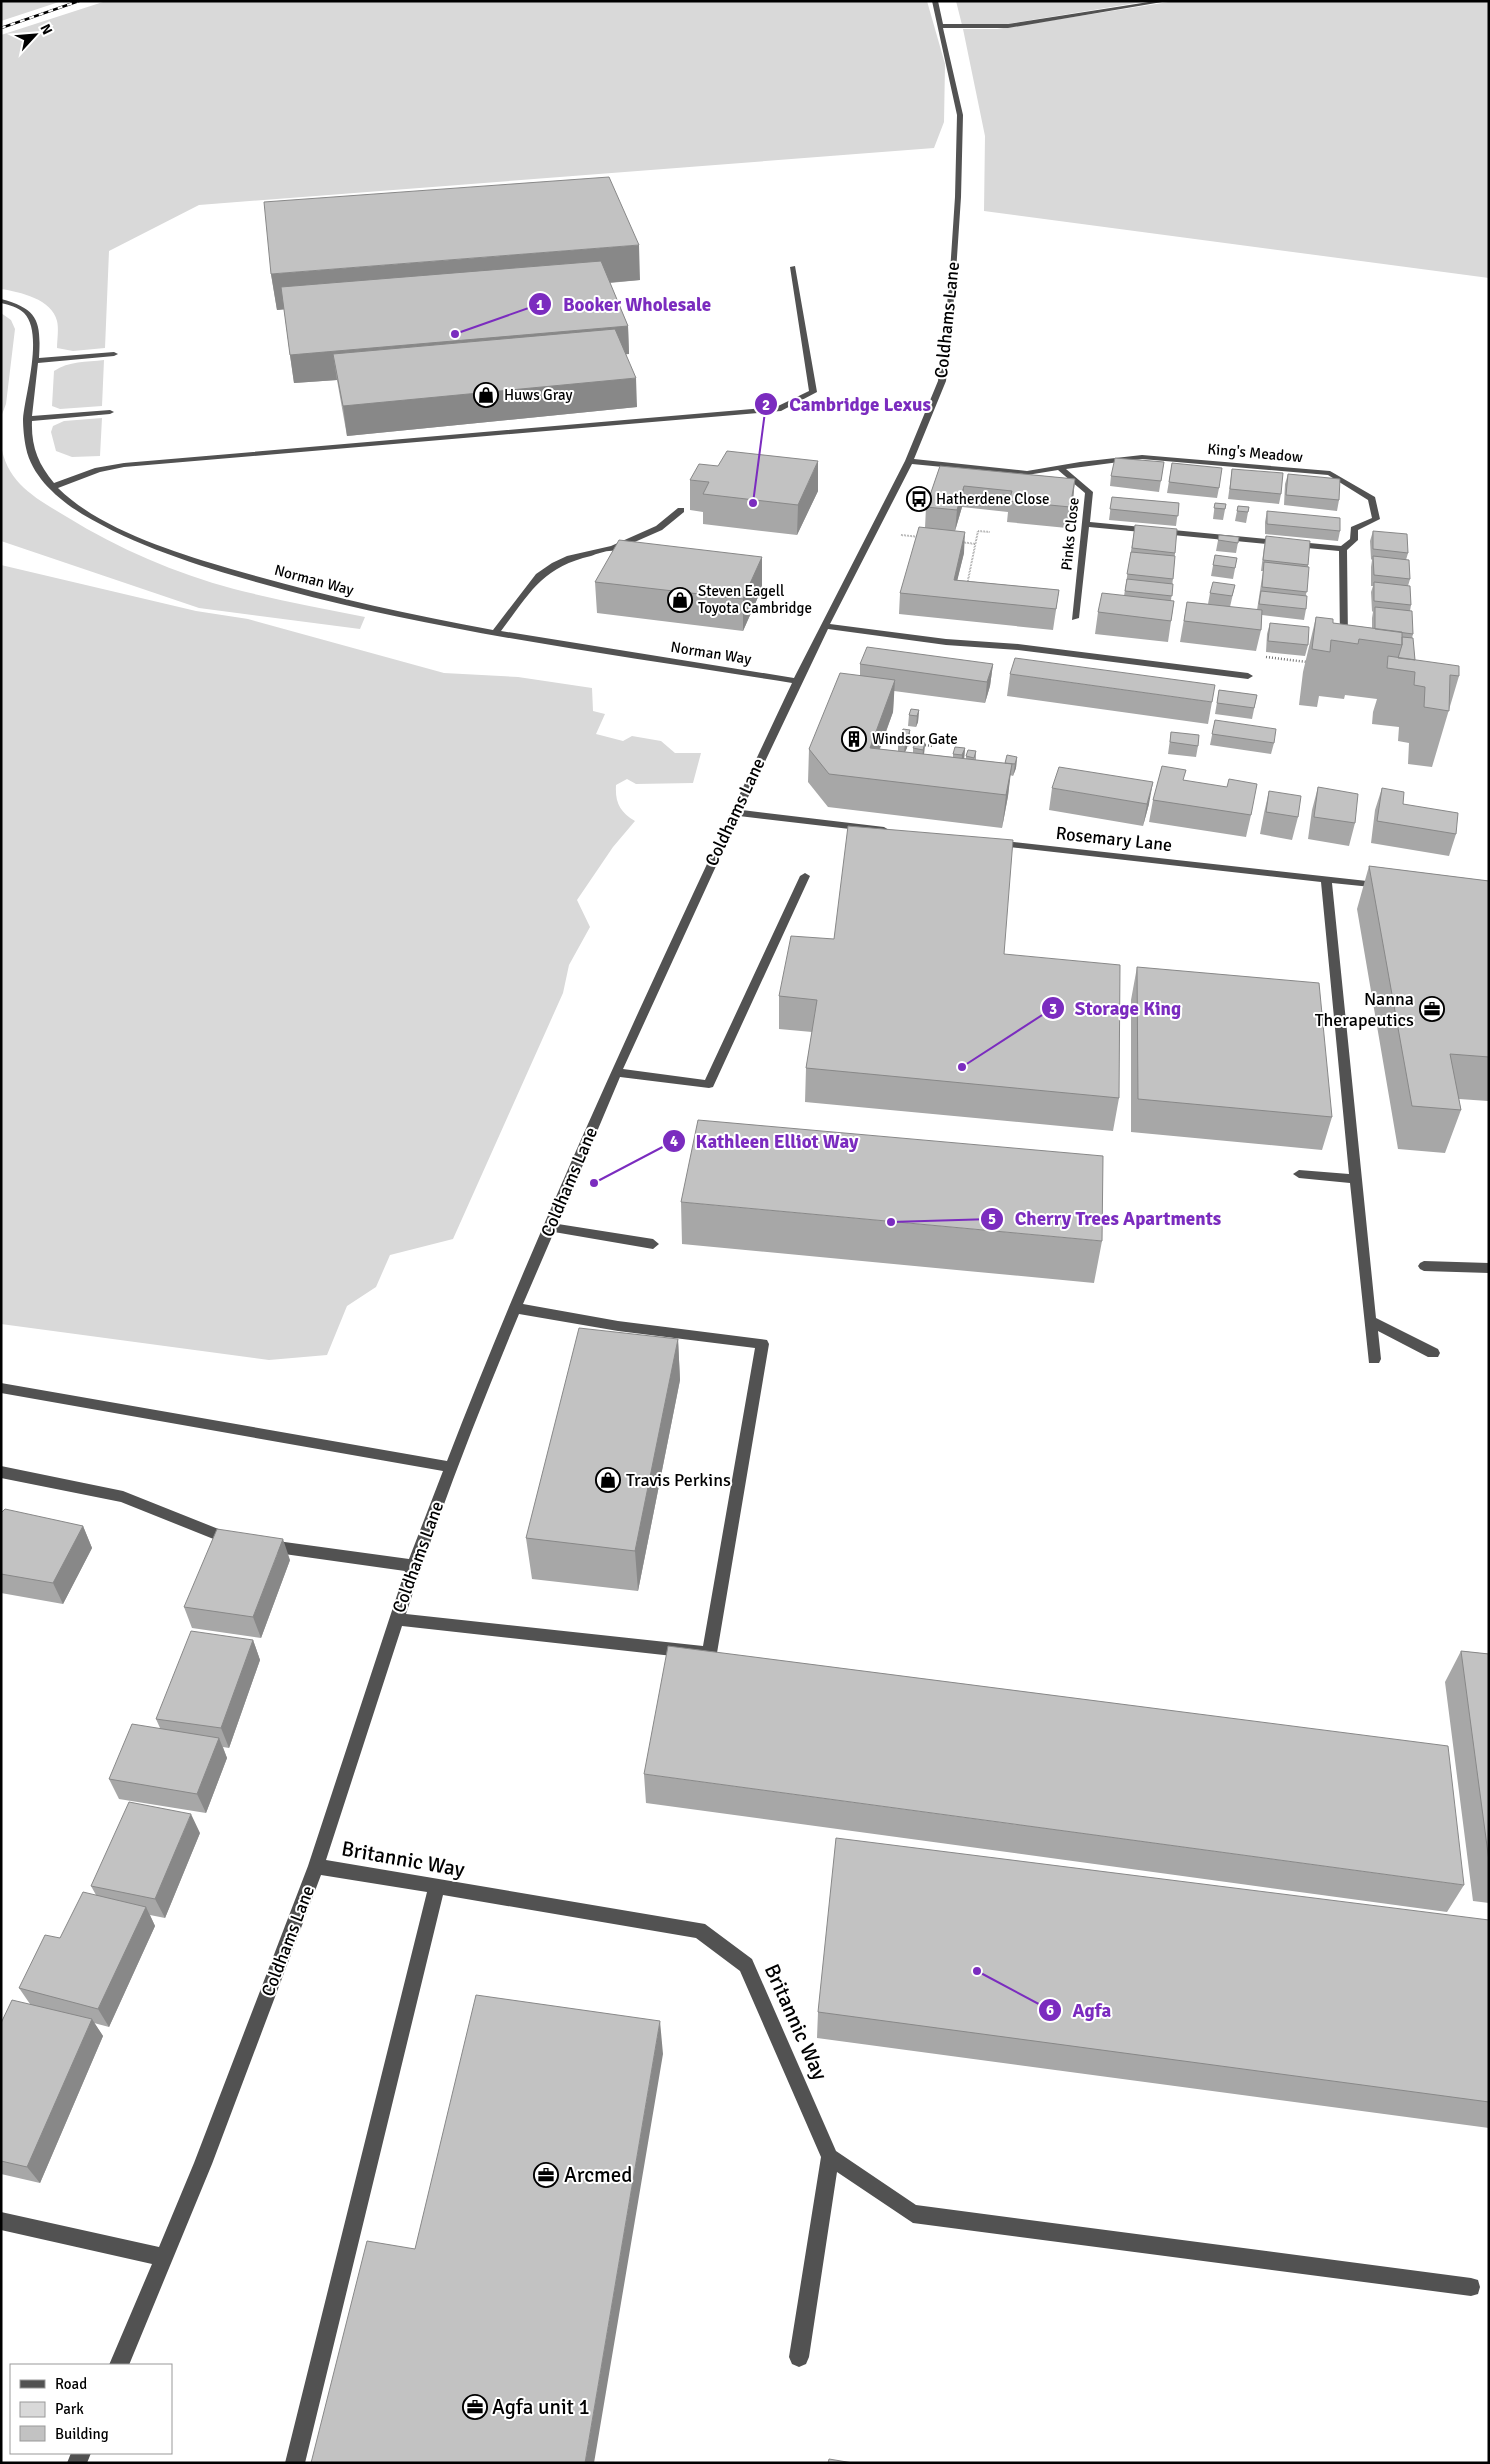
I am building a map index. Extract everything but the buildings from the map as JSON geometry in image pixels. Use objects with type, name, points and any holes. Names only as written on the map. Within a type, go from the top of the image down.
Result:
[{"type":"street","name":"Coldhams Lane","points":[[120,2364],[203,2164],[316,1866],[414,1566],[451,1467],[516,1308],[616,1072],[735,812],[797,681],[909,461],[942,381],[952,286],[958,197],[960,115],[935,1]]},
{"type":"street","points":[[941,26],[1008,26],[1166,1]]},
{"type":"street","points":[[52,487],[98,470],[124,465],[778,409],[813,392],[793,267]]},
{"type":"street","name":"Norman Way","points":[[1,301],[14,305],[28,313],[35,330],[35,360],[27,419],[30,449],[39,469],[52,487],[68,502],[128,535],[204,563],[317,597],[400,616],[797,681]]},
{"type":"street","points":[[35,360],[114,354]]},
{"type":"street","points":[[27,419],[110,412]]},
{"type":"street","name":"King's Meadow","points":[[1059,467],[1142,457],[1330,473],[1372,499],[1376,519],[1354,529],[1354,540],[1343,549],[1344,652]]},
{"type":"street","points":[[909,461],[1027,473],[1059,467]]},
{"type":"street","name":"Pinks Close","points":[[1059,467],[1089,492],[1075,618]]},
{"type":"street","points":[[495,633],[539,576],[570,558],[614,548],[663,526],[675,518],[681,510]]},
{"type":"street","points":[[1086,524],[1343,549]]},
{"type":"street","points":[[614,548],[641,556]]},
{"type":"street","points":[[826,626],[946,642],[1018,647],[1248,676]]},
{"type":"street","points":[[735,812],[895,831]]},
{"type":"street","name":"Rosemary Lane","points":[[986,842],[1393,887]]},
{"type":"street","points":[[616,1072],[709,1084],[805,876]]},
{"type":"street","points":[[1326,879],[1374,1359]]},
{"type":"street","points":[[1299,1174],[1356,1179]]},
{"type":"street","points":[[550,1227],[653,1244]]},
{"type":"street","points":[[1424,1266],[1489,1268]]},
{"type":"street","points":[[396,1619],[709,1653],[762,1344],[618,1326],[516,1308]]},
{"type":"street","points":[[1370,1321],[1433,1353]]},
{"type":"street","points":[[1,1388],[451,1467]]},
{"type":"street","points":[[1,1472],[124,1497],[232,1541],[414,1566]]},
{"type":"street","name":"Britannic Way","points":[[316,1866],[436,1888],[699,1930],[746,1965],[830,2157]]},
{"type":"street","points":[[295,2463],[436,1888]]},
{"type":"street","points":[[799,2357],[830,2157],[913,2214],[1471,2287]]},
{"type":"street","points":[[1,2221],[164,2258]]},
{"type":"path","points":[[975,587],[966,586],[978,531],[990,532]]},
{"type":"path","points":[[874,532],[929,538]]},
{"type":"path","points":[[957,542],[975,544]]},
{"type":"path","points":[[916,745],[934,746]]},
{"type":"green space","points":[[1,1],[62,1],[1,21]]},
{"type":"green space","points":[[106,1],[927,1],[945,64],[944,122],[934,148],[199,205],[109,251],[105,348],[73,351],[57,348],[57,321],[49,307],[26,295],[1,289],[1,35]]},
{"type":"green space","points":[[956,1],[1149,1],[1007,24],[962,25]]},
{"type":"green space","points":[[1175,1],[1489,1],[1489,278],[984,211],[985,136],[963,29],[997,29]]},
{"type":"green space","points":[[1,313],[11,320],[15,329],[6,404],[1,417]]},
{"type":"green space","points":[[104,360],[102,406],[60,409],[52,406],[54,371],[72,364]]},
{"type":"green space","points":[[102,418],[100,456],[72,457],[56,451],[51,432],[53,426],[64,421]]},
{"type":"green space","points":[[1,444],[9,469],[25,488],[45,503],[107,540],[169,568],[212,583],[266,597],[365,617],[360,629],[199,608],[1,541]]},
{"type":"green space","points":[[1,565],[196,611],[248,619],[444,673],[518,677],[592,688],[593,711],[605,714],[596,734],[623,741],[632,736],[661,741],[675,753],[701,753],[693,783],[636,784],[627,779],[616,785],[616,797],[622,810],[635,821],[613,847],[577,900],[590,927],[569,965],[563,993],[453,1239],[390,1255],[376,1287],[347,1306],[327,1355],[269,1360],[1,1324]]},
{"type":"railway","points":[[1,28],[79,1]]},
{"type":"place","name":"Booker Wholesale","points":[[455,334]]},
{"type":"place","name":"Huws Gray","points":[[486,395]]},
{"type":"place","name":"Hatherdene Close","points":[[919,499]]},
{"type":"place","name":"Cambridge Lexus","points":[[753,503]]},
{"type":"place","name":"Steven Eagell Toyota Cambridge","points":[[680,600]]},
{"type":"place","name":"Windsor Gate","points":[[854,739]]},
{"type":"place","name":"Nanna Therapeutics","points":[[1432,1009]]},
{"type":"place","name":"Storage King","points":[[962,1067]]},
{"type":"place","name":"Kathleen Elliot Way","points":[[594,1183]]},
{"type":"place","name":"Cherry Trees Apartments","points":[[891,1222]]},
{"type":"place","name":"Travis Perkins","points":[[608,1480]]},
{"type":"place","name":"Agfa","points":[[977,1971]]},
{"type":"place","name":"Arcmed","points":[[546,2175]]},
{"type":"place","name":"Agfa unit 1","points":[[475,2407]]}]
